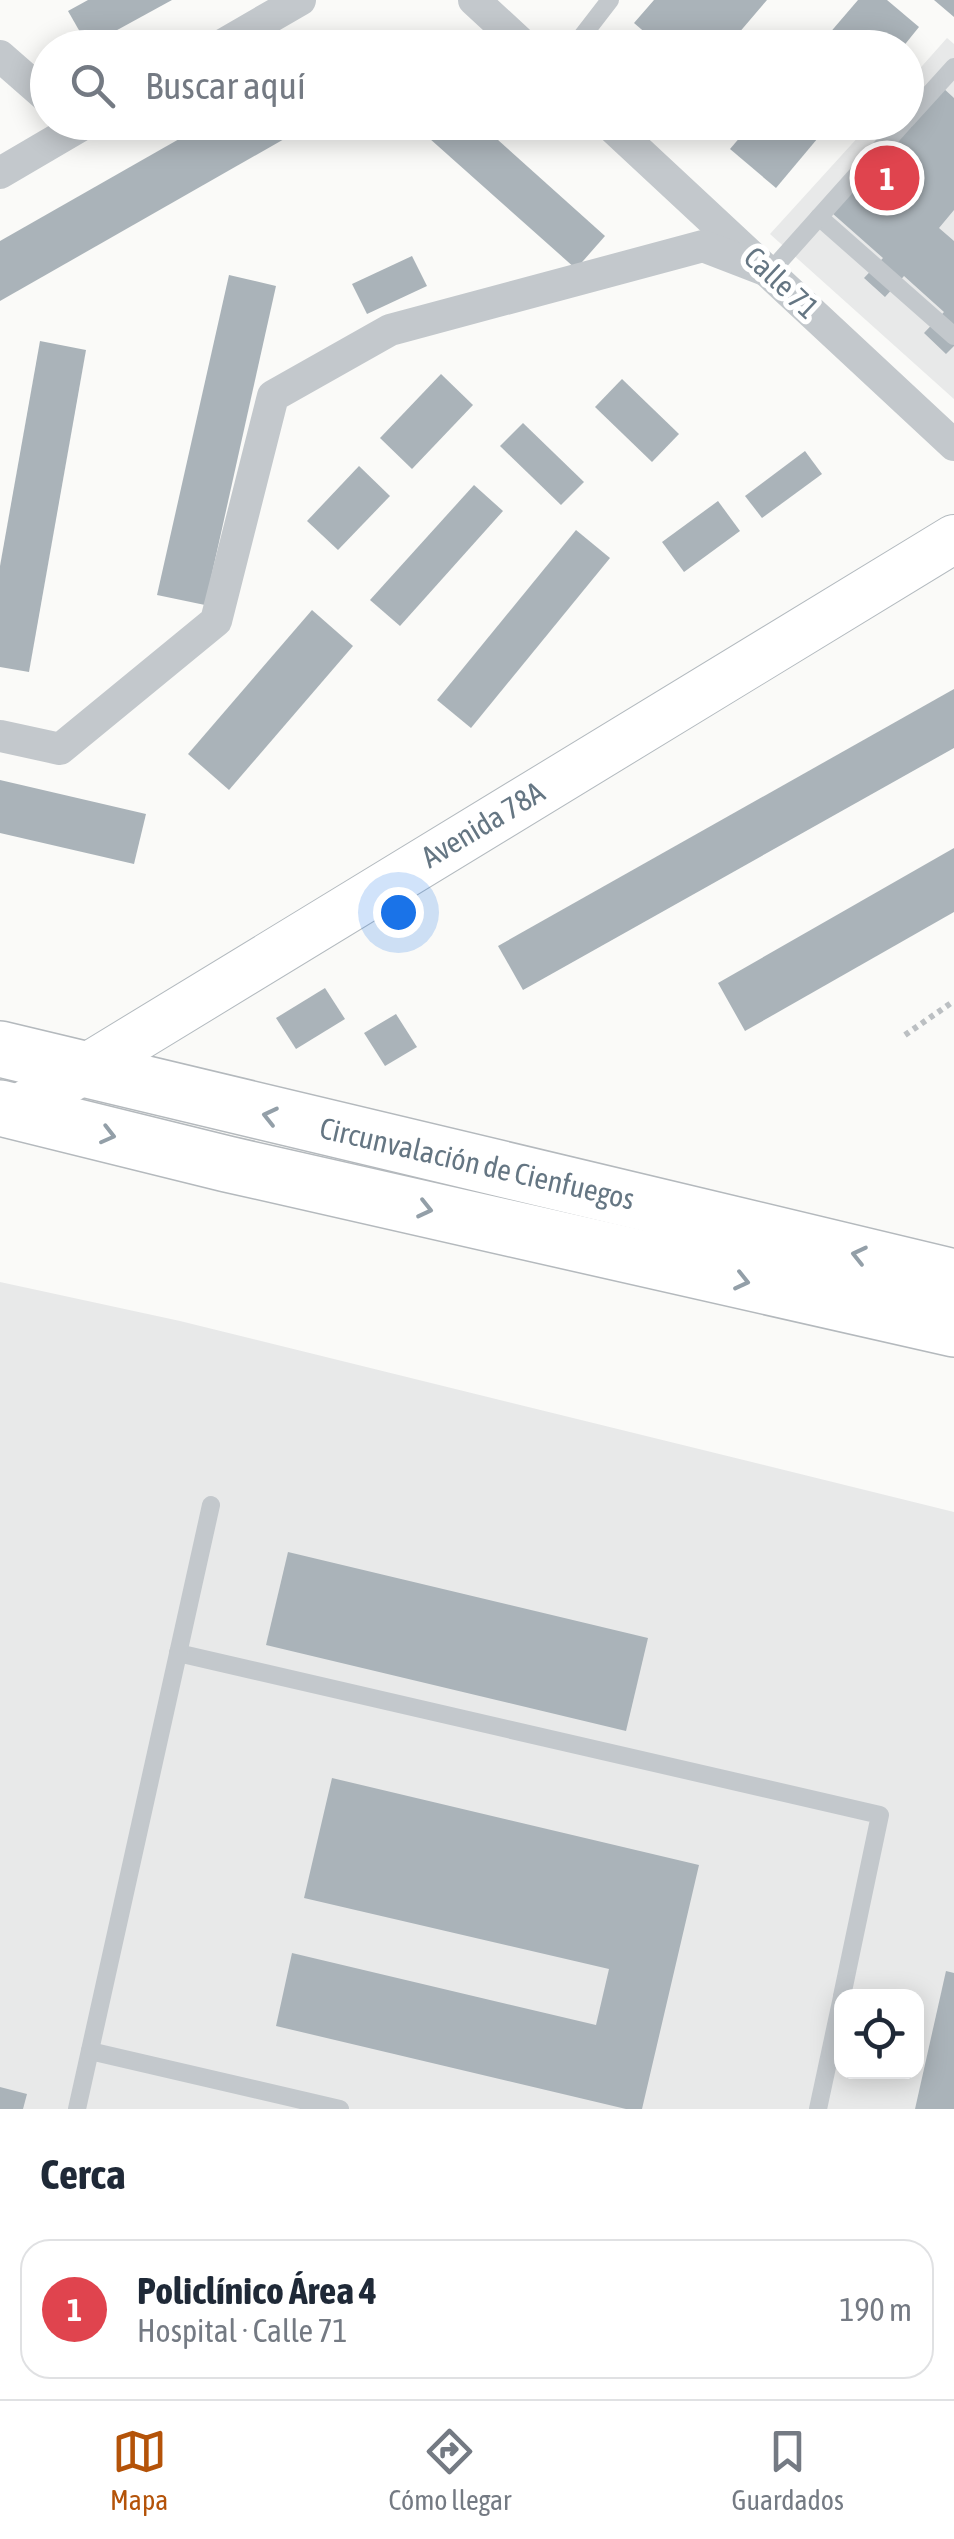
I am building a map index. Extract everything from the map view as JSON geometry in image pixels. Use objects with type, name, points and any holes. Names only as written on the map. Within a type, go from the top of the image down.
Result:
[{"type":"highway","name":"Circunvalación de Cienfuegos","points":[[0,1049],[954,1277]]},
{"type":"highway","name":"Circunvalación de Cienfuegos","points":[[7,1110],[954,1330]]},
{"type":"street","points":[[249,30],[300,0]]},
{"type":"street","points":[[474,0],[506,30]]},
{"type":"street","points":[[0,56],[30,82]]},
{"type":"street","points":[[0,173],[55,140]]},
{"type":"street","name":"Calle 71","points":[[627,140],[954,444]]},
{"type":"street","points":[[0,736],[60,749],[216,621],[273,396],[390,330],[703,246],[770,272]]},
{"type":"street","name":"Avenida 78A","points":[[7,1110],[954,539]]},
{"type":"lane","points":[[587,30],[610,0]]},
{"type":"lane","points":[[924,100],[954,67]]},
{"type":"lane","points":[[770,272],[888,140]]},
{"type":"lane","points":[[819,217],[954,336]]},
{"type":"lane","points":[[77,2109],[212,1504]]},
{"type":"lane","points":[[178,1652],[880,1814],[844,1989]]},
{"type":"lane","points":[[818,2109],[834,2034]]},
{"type":"lane","points":[[90,2051],[340,2109]]},
{"type":"path","points":[[904,1035],[954,1001]]},
{"type":"shaded area","points":[[947,38],[954,44],[954,399],[770,234],[856,140],[924,140],[924,64]]},
{"type":"shaded area","points":[[0,1282],[180,1321],[954,1512],[954,2109],[0,2109]]},
{"type":"building","points":[[88,0],[172,0],[117,30],[79,30],[68,11]]},
{"type":"building","points":[[654,0],[767,0],[741,30],[642,30],[634,23]]},
{"type":"building","points":[[858,0],[887,0],[919,27],[917,30],[832,30]]},
{"type":"building","points":[[934,0],[954,0],[954,17]]},
{"type":"building","points":[[942,87],[954,98],[954,210],[939,228],[954,241],[954,346],[946,354],[924,333],[944,312],[904,276],[885,297],[864,278],[883,258],[832,213],[896,140],[924,140],[924,108]]},
{"type":"building","points":[[177,140],[282,140],[0,301],[0,241]]},
{"type":"building","points":[[431,140],[498,140],[605,236],[576,269]]},
{"type":"building","points":[[738,140],[816,140],[776,188],[730,149]]},
{"type":"building","points":[[412,256],[427,286],[367,314],[352,284]]},
{"type":"building","points":[[229,275],[276,286],[205,605],[157,595]]},
{"type":"building","points":[[40,341],[86,350],[29,672],[0,667],[0,566]]},
{"type":"building","points":[[441,374],[473,405],[412,469],[380,438]]},
{"type":"building","points":[[622,379],[679,434],[652,462],[595,407]]},
{"type":"building","points":[[523,423],[584,482],[561,505],[500,446]]},
{"type":"building","points":[[805,451],[822,474],[762,518],[745,496]]},
{"type":"building","points":[[359,466],[390,496],[338,550],[307,521]]},
{"type":"building","points":[[474,485],[503,511],[400,626],[370,600]]},
{"type":"building","points":[[718,501],[740,531],[684,572],[662,542]]},
{"type":"building","points":[[576,530],[610,558],[471,728],[437,700]]},
{"type":"building","points":[[312,610],[353,646],[229,790],[188,754]]},
{"type":"building","points":[[954,689],[954,748],[523,990],[498,946]]},
{"type":"building","points":[[0,780],[146,814],[134,864],[0,833]]},
{"type":"building","points":[[954,848],[954,912],[745,1031],[718,983]]},
{"type":"building","points":[[325,988],[345,1019],[296,1049],[276,1018]]},
{"type":"building","points":[[396,1014],[417,1047],[385,1066],[364,1033]]},
{"type":"building","points":[[288,1552],[648,1638],[626,1731],[266,1645]]},
{"type":"building","points":[[332,1778],[699,1865],[642,2109],[626,2109],[276,2026],[292,1953],[596,2025],[609,1969],[304,1898]]},
{"type":"building","points":[[946,1971],[954,1973],[954,2109],[915,2109]]},
{"type":"building","points":[[0,2087],[27,2094],[23,2109],[0,2109]]},
{"type":"place","name":"Policlínico Área 4","points":[[887,178]]}]
